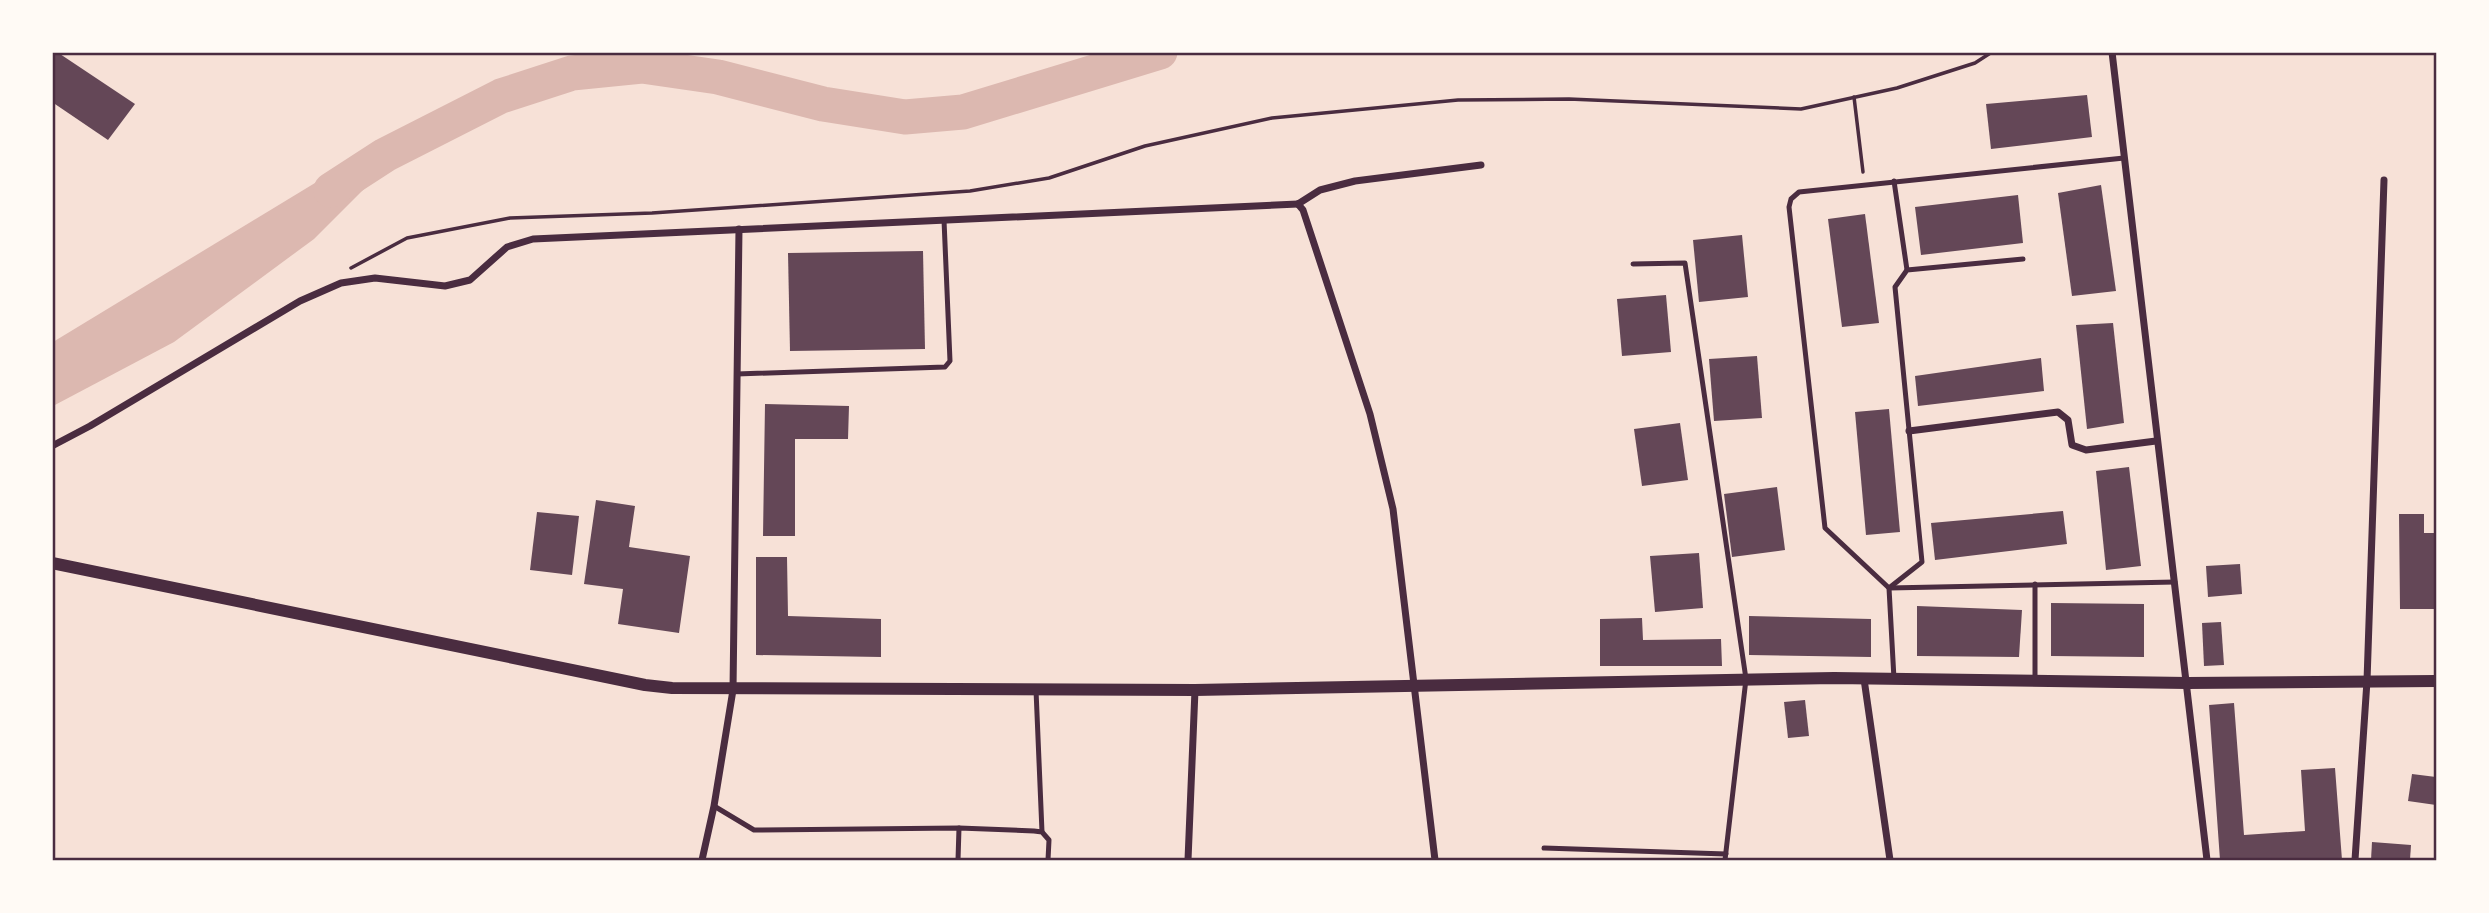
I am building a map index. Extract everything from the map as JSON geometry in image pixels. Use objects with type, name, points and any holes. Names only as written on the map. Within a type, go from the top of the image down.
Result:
[{"type":"street","points":[[2112,52],[2207,860]]},
{"type":"street","points":[[52,446],[300,301],[341,283],[375,278],[445,286],[470,280],[507,247],[533,239],[1298,204],[1320,190],[1355,181],[1481,165]]},
{"type":"street","points":[[2355,860],[2367,681],[2384,180]]},
{"type":"street","points":[[1298,204],[1303,210],[1382,457],[1394,509],[1436,860]]},
{"type":"street","points":[[702,860],[714,806],[733,690],[739,229]]},
{"type":"street","points":[[1909,431],[2058,412],[2068,421],[2072,445],[2085,450],[2156,441]]},
{"type":"street","points":[[52,563],[645,685],[733,690],[1195,690],[1746,679],[2187,683],[2437,681]]},
{"type":"street","points":[[1864,679],[1890,860]]},
{"type":"street","points":[[1188,860],[1195,690]]},
{"type":"lane","points":[[2124,158],[1798,192],[1791,199],[1825,528],[1889,587],[2175,582]]},
{"type":"lane","points":[[1889,587],[1922,562],[1895,288],[1907,270],[1894,181]]},
{"type":"lane","points":[[737,374],[945,367],[950,361],[944,220]]},
{"type":"lane","points":[[1907,270],[2023,259]]},
{"type":"lane","points":[[1544,848],[1726,857],[1746,679],[1685,263],[1633,264]]},
{"type":"lane","points":[[2035,584],[2035,681]]},
{"type":"lane","points":[[1889,587],[1894,679]]},
{"type":"lane","points":[[1036,690],[1042,832],[1049,840],[1048,860]]},
{"type":"lane","points":[[714,806],[754,830],[959,828],[1042,832]]},
{"type":"lane","points":[[958,860],[959,828]]},
{"type":"path","points":[[341,283],[352,267],[407,238],[510,218],[652,213],[970,191],[1049,178],[1146,146],[1272,118],[1458,100],[1569,99],[1801,109],[1897,88],[1975,63],[1992,52]]},
{"type":"path","points":[[1854,97],[1864,185]]},
{"type":"shaded area","points":[[366,152],[376,177],[314,239],[174,342],[53,406],[53,342]]},
{"type":"building","points":[[57,52],[135,104],[108,140],[52,102],[52,59]]},
{"type":"building","points":[[2087,95],[2092,137],[1991,149],[1986,104]]},
{"type":"building","points":[[2101,185],[2116,291],[2072,296],[2058,193]]},
{"type":"building","points":[[2018,195],[2023,243],[1921,255],[1915,207]]},
{"type":"building","points":[[1865,214],[1879,323],[1842,327],[1828,219]]},
{"type":"building","points":[[1742,235],[1748,297],[1699,302],[1693,240]]},
{"type":"building","points":[[923,251],[925,349],[790,351],[788,253]]},
{"type":"building","points":[[1666,295],[1671,352],[1622,356],[1617,299]]},
{"type":"building","points":[[2113,323],[2124,423],[2087,429],[2076,325]]},
{"type":"building","points":[[1757,356],[1762,418],[1714,421],[1709,359]]},
{"type":"building","points":[[2041,358],[2044,391],[1918,406],[1915,376]]},
{"type":"building","points":[[765,404],[849,406],[848,439],[795,439],[795,536],[763,536]]},
{"type":"building","points":[[1889,409],[1900,532],[1866,535],[1855,412]]},
{"type":"building","points":[[1680,423],[1688,480],[1642,486],[1634,429]]},
{"type":"building","points":[[2129,467],[2141,566],[2106,570],[2096,471]]},
{"type":"building","points":[[1777,487],[1785,550],[1732,557],[1724,494]]},
{"type":"building","points":[[596,500],[635,506],[629,547],[690,556],[679,633],[618,624],[623,589],[584,584]]},
{"type":"building","points":[[2063,511],[2067,544],[1935,560],[1931,523]]},
{"type":"building","points":[[537,512],[579,516],[572,575],[530,570]]},
{"type":"building","points":[[2399,514],[2424,514],[2424,533],[2436,533],[2436,609],[2400,609]]},
{"type":"building","points":[[1699,553],[1703,608],[1655,612],[1650,556]]},
{"type":"building","points":[[756,557],[787,557],[788,616],[881,619],[881,657],[756,655]]},
{"type":"building","points":[[2240,564],[2242,594],[2208,597],[2206,566]]},
{"type":"building","points":[[2051,603],[2144,604],[2144,657],[2051,656]]},
{"type":"building","points":[[1917,606],[2022,610],[2019,657],[1917,656]]},
{"type":"building","points":[[1749,616],[1871,619],[1871,657],[1749,655]]},
{"type":"building","points":[[1642,618],[1643,640],[1721,639],[1722,666],[1600,666],[1600,619]]},
{"type":"building","points":[[2221,622],[2224,665],[2204,666],[2202,623]]},
{"type":"building","points":[[1805,700],[1809,736],[1788,738],[1784,702]]},
{"type":"building","points":[[2234,703],[2244,835],[2305,831],[2301,770],[2335,768],[2342,860],[2220,860],[2209,705]]},
{"type":"building","points":[[2412,774],[2436,777],[2436,805],[2408,801]]},
{"type":"building","points":[[2372,842],[2411,845],[2410,860],[2371,860]]},
{"type":"waterway","points":[[331,190],[385,155],[501,96],[572,73],[642,66],[718,77],[823,104],[905,117],[963,112],[1160,52]]}]
